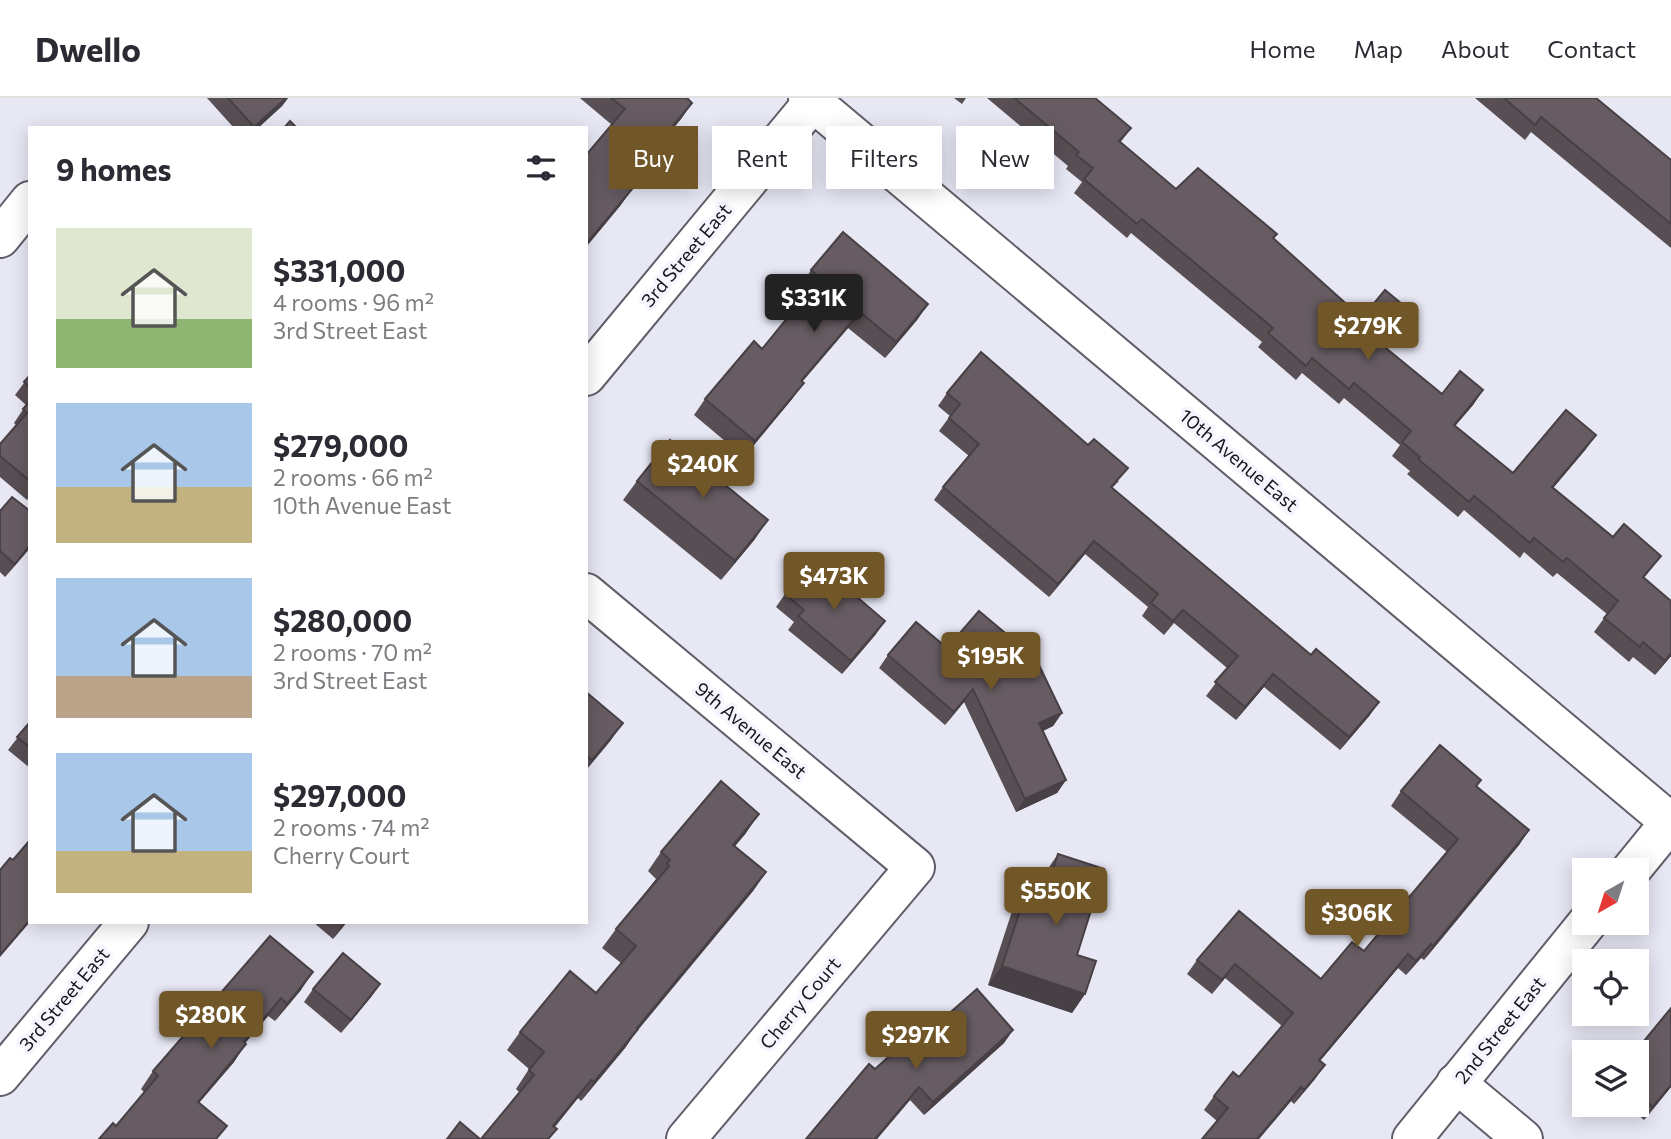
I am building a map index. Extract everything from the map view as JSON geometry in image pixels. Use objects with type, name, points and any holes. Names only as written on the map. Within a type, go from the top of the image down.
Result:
[{"type":"street","name":"3rd Street East","points":[[588,374],[811,100]]},
{"type":"street","name":"10th Avenue East","points":[[811,100],[1671,821]]},
{"type":"street","points":[[0,237],[28,203]]},
{"type":"street","name":"9th Avenue East","points":[[588,595],[915,867]]},
{"type":"street","points":[[1641,858],[1671,821]]},
{"type":"street","name":"Cherry Court","points":[[685,1139],[915,867]]},
{"type":"street","name":"3rd Street East","points":[[0,1076],[127,924]]},
{"type":"street","name":"2nd Street East","points":[[1412,1139],[1577,935]]},
{"type":"street","points":[[1456,1083],[1523,1139]]},
{"type":"building","points":[[228,98],[286,98],[255,126]]},
{"type":"building","points":[[611,98],[687,98],[692,103],[673,126],[611,126],[625,109]]},
{"type":"building","points":[[1014,98],[1095,98],[1131,128],[1119,141],[1176,189],[1198,168],[1277,234],[1273,238],[1362,318],[1385,290],[1409,310],[1381,344],[1442,394],[1460,371],[1483,390],[1454,425],[1513,473],[1566,410],[1596,435],[1552,487],[1613,537],[1624,524],[1661,556],[1643,577],[1671,601],[1671,653],[1665,661],[1643,642],[1640,647],[1604,618],[1618,601],[1567,558],[1563,562],[1534,538],[1530,543],[1474,496],[1469,502],[1402,442],[1411,431],[1354,383],[1349,389],[1312,358],[1306,366],[1268,333],[1273,328],[1142,219],[1137,224],[1084,179],[1093,168],[1076,155],[1079,152],[1054,131],[1054,126],[1048,126]]},
{"type":"building","points":[[1504,98],[1596,98],[1671,160],[1671,224],[1541,117],[1535,125]]},
{"type":"building","points":[[609,128],[609,189],[632,189],[588,242],[588,153]]},
{"type":"building","points":[[843,232],[928,304],[896,342],[860,312],[801,381],[804,383],[755,441],[705,399],[754,341],[762,349],[820,278],[811,270]]},
{"type":"building","points":[[981,352],[1088,445],[1094,439],[1128,468],[1111,487],[1311,655],[1316,649],[1379,702],[1349,737],[1273,674],[1245,707],[1215,682],[1238,656],[1183,610],[1173,621],[1151,603],[1158,594],[1094,541],[1058,584],[943,487],[979,444],[949,418],[960,404],[947,393]]},
{"type":"building","points":[[28,403],[28,479],[0,456],[0,444],[27,413],[23,409]]},
{"type":"building","points":[[670,440],[768,520],[735,561],[637,481]]},
{"type":"building","points":[[12,497],[28,509],[28,548],[15,564],[0,551],[0,511]]},
{"type":"building","points":[[811,564],[826,577],[829,573],[885,621],[851,661],[798,616],[804,610],[785,594]]},
{"type":"building","points":[[979,611],[1036,659],[1062,713],[1039,723],[1066,780],[1025,799],[973,689],[954,712],[888,655],[916,622],[947,648]]},
{"type":"building","points":[[588,694],[623,723],[592,760],[588,757]]},
{"type":"building","points":[[28,724],[28,745],[17,737]]},
{"type":"building","points":[[1440,745],[1481,780],[1476,786],[1529,830],[1433,946],[1431,944],[1416,961],[1408,954],[1319,1060],[1325,1065],[1304,1090],[1301,1087],[1257,1139],[1202,1139],[1228,1108],[1214,1096],[1233,1072],[1239,1077],[1293,1013],[1235,964],[1222,980],[1197,960],[1239,911],[1321,979],[1352,942],[1364,951],[1458,839],[1401,791]]},
{"type":"building","points":[[721,781],[759,814],[733,845],[766,872],[594,1082],[591,1080],[553,1126],[557,1129],[548,1139],[481,1139],[534,1075],[529,1070],[544,1052],[520,1032],[570,971],[596,993],[636,946],[616,929],[669,866],[667,864],[670,860],[661,852]]},
{"type":"building","points":[[28,842],[28,922],[0,955],[0,870],[10,858],[13,860]]},
{"type":"building","points":[[1058,854],[1104,869],[1077,955],[1096,961],[1085,994],[1002,966],[1029,883],[1046,890]]},
{"type":"building","points":[[270,936],[313,972],[287,1004],[281,998],[198,1102],[227,1126],[216,1139],[99,1139],[113,1123],[116,1126],[158,1076],[153,1071]]},
{"type":"building","points":[[343,953],[380,984],[351,1020],[313,989]]},
{"type":"building","points":[[977,989],[1013,1030],[933,1102],[919,1087],[875,1139],[806,1139],[869,1064],[875,1069],[923,1026],[928,1032]]},
{"type":"building","points":[[1671,1008],[1671,1085],[1653,1107],[1649,1104],[1649,1040],[1645,1040]]},
{"type":"building","points":[[460,1122],[480,1139],[447,1139]]}]
